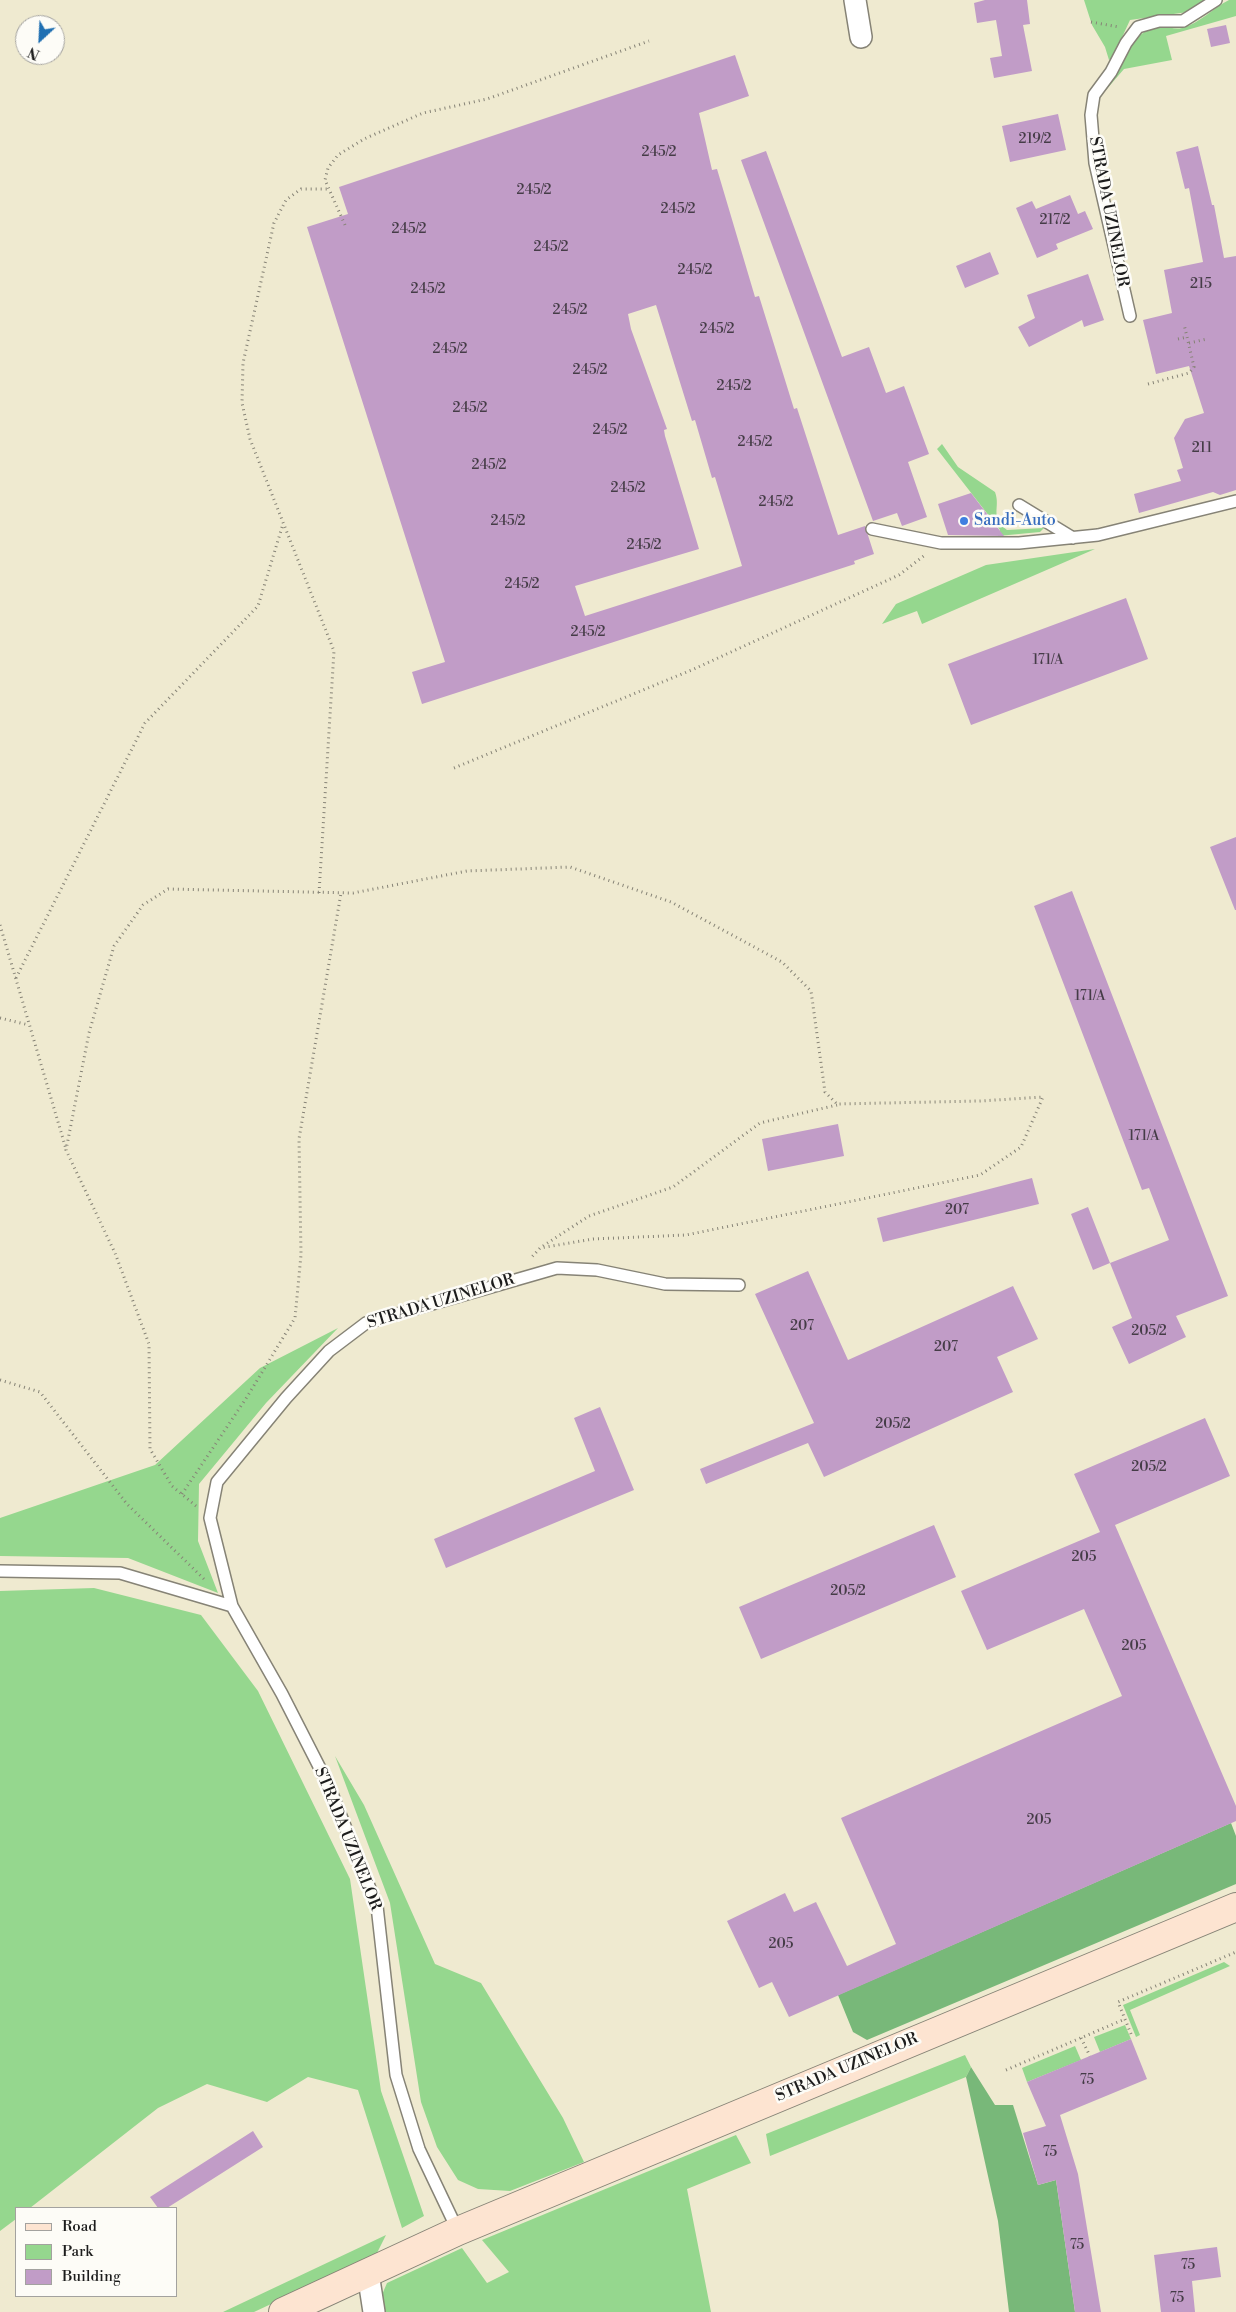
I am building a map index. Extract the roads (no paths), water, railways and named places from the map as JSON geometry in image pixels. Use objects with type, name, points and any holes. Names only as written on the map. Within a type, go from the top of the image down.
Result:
[{"type":"street","points":[[855,0],[861,37]]},
{"type":"street","name":"STRADA UZINELOR","points":[[283,2312],[458,2230],[1236,1907]]},
{"type":"street","points":[[368,2273],[374,2312]]},
{"type":"lane","name":"STRADA UZINELOR","points":[[1130,316],[1095,163],[1091,115],[1094,95],[1111,72],[1126,42],[1138,27],[1159,21],[1183,21],[1216,0]]},
{"type":"lane","points":[[872,529],[941,543],[1019,543],[1098,535],[1236,501]]},
{"type":"lane","points":[[1019,505],[1073,538]]},
{"type":"lane","name":"STRADA UZINELOR","points":[[458,2230],[418,2149],[396,2075],[377,1906],[329,1786],[282,1694],[232,1606],[210,1518],[217,1482],[286,1398],[329,1351],[366,1323],[557,1268],[597,1270],[665,1284],[739,1285]]},
{"type":"lane","points":[[0,1571],[120,1573],[232,1606]]},
{"type":"place","name":"Sandi-Auto","points":[[964,521]]}]
